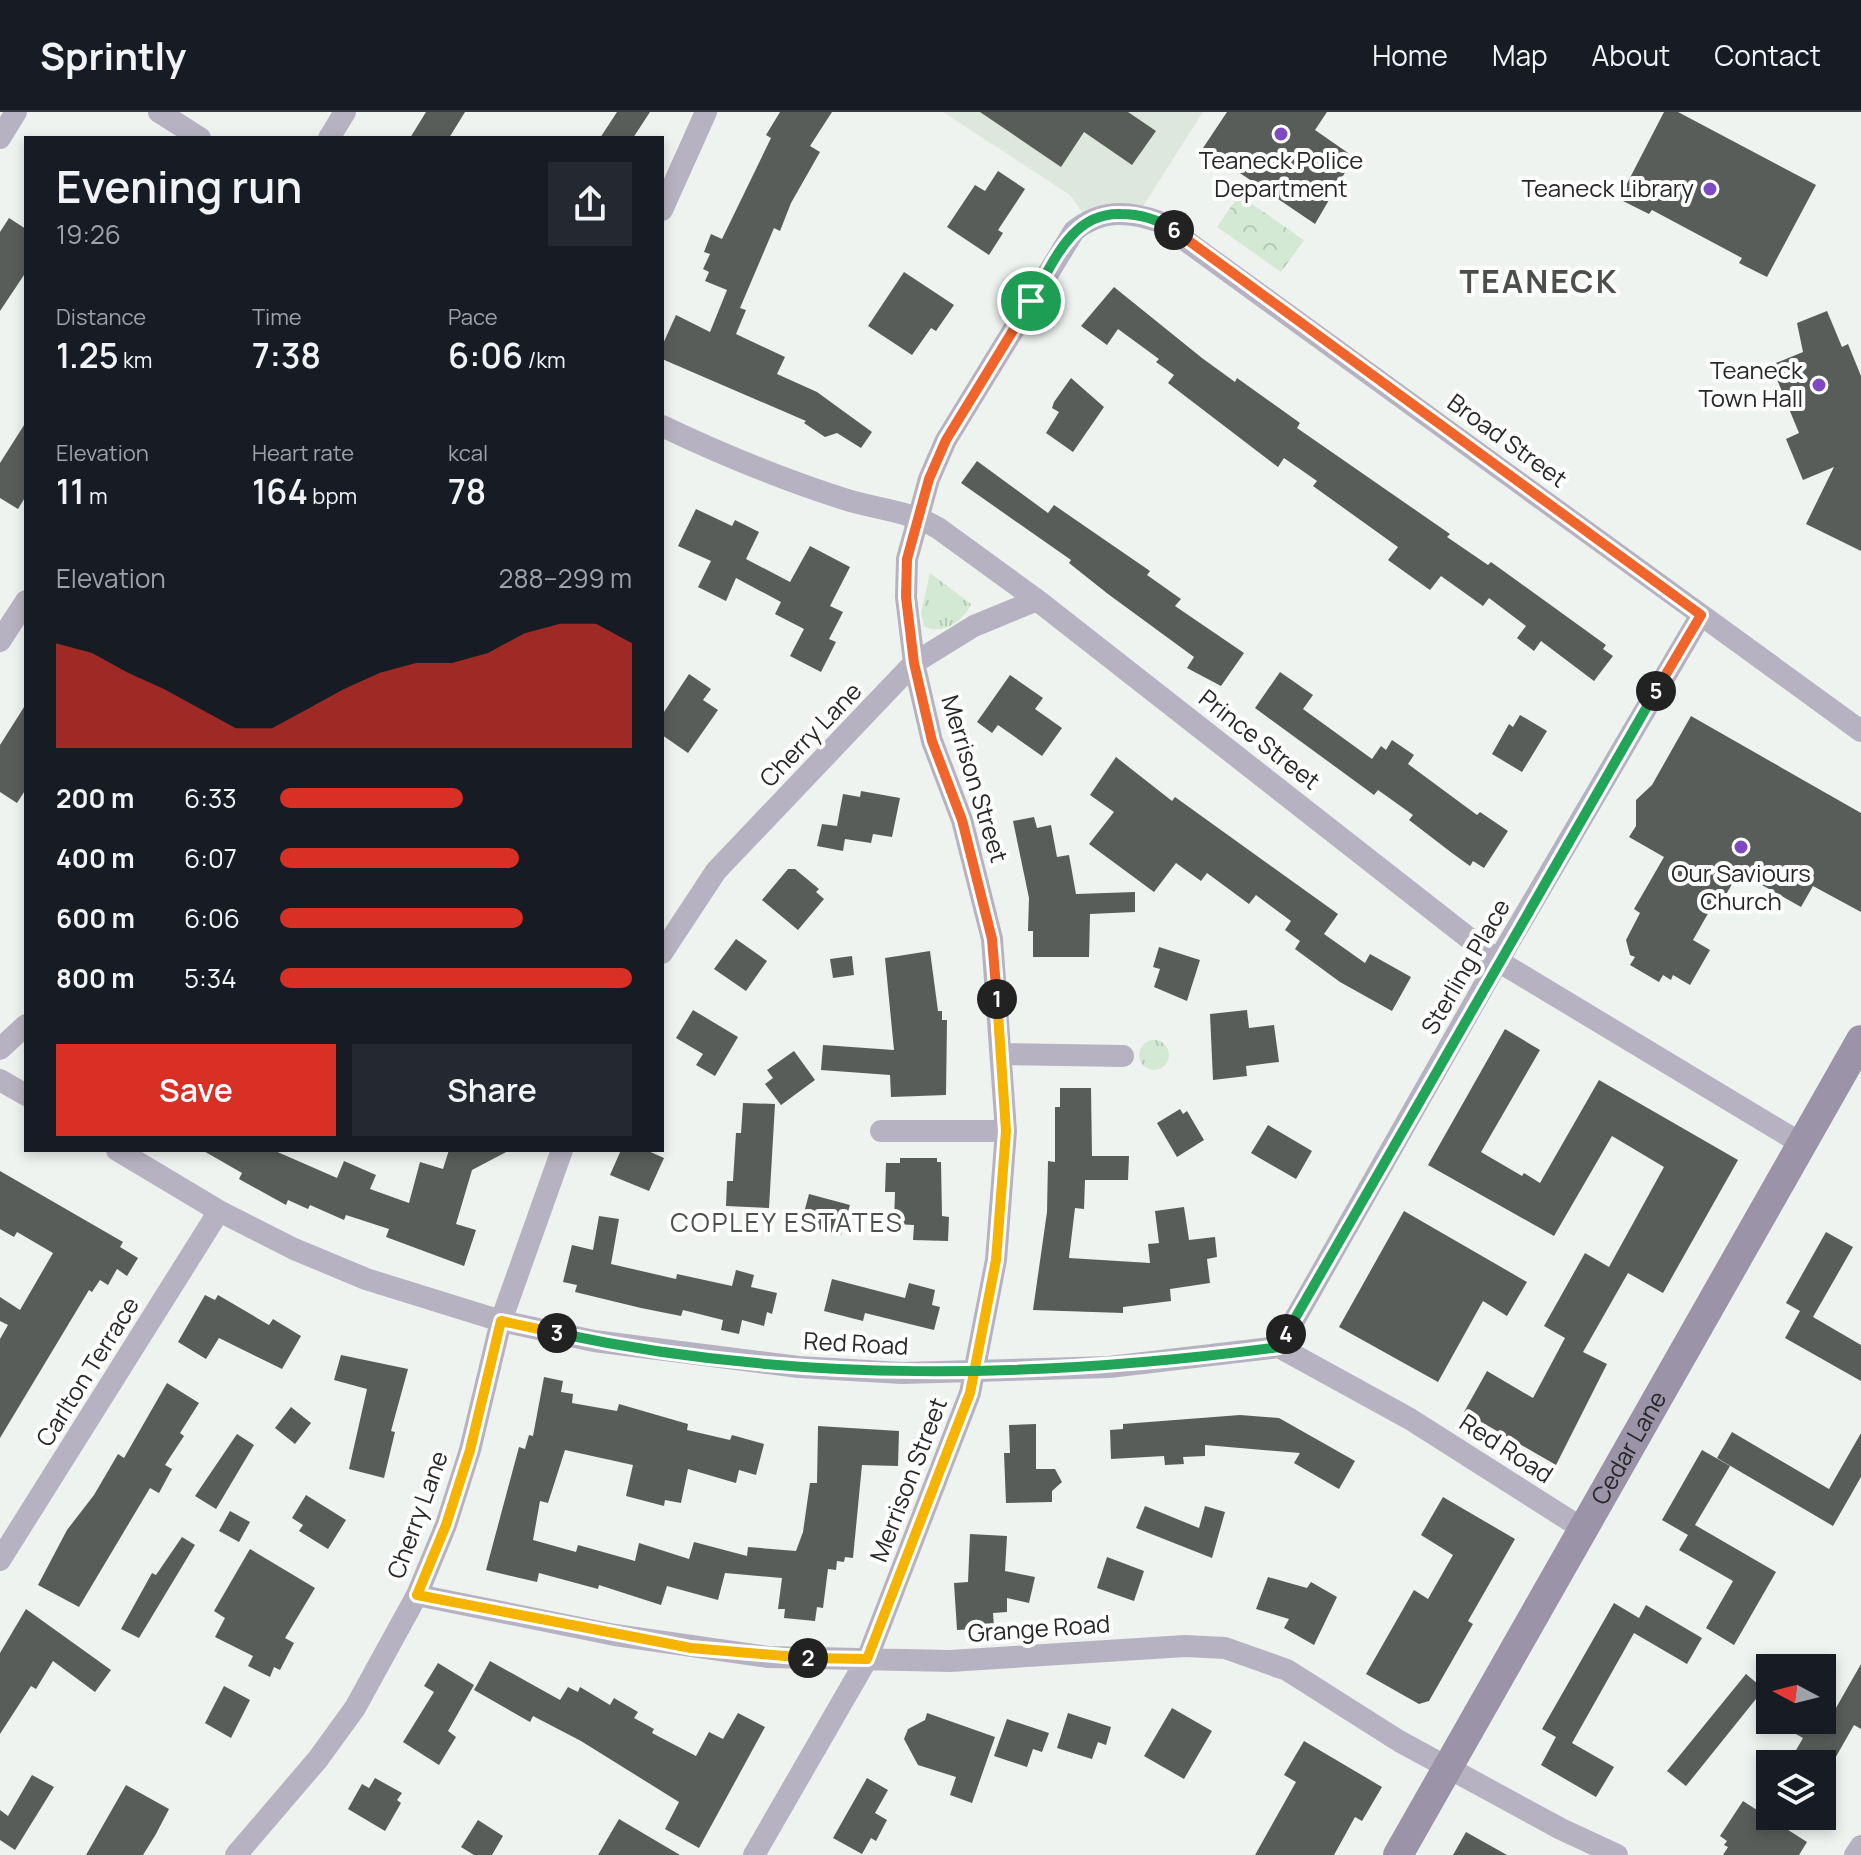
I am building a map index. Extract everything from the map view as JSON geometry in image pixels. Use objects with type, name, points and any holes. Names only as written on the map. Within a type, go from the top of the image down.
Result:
[{"type":"main road","name":"Cedar Lane","points":[[1398,1855],[1861,1040]]},
{"type":"street","points":[[0,138],[16,112]]},
{"type":"street","points":[[159,112],[197,136]]},
{"type":"street","points":[[330,136],[345,112]]},
{"type":"street","points":[[664,206],[706,112]]},
{"type":"street","name":"Merrison Street","points":[[754,1855],[867,1659],[954,1441],[974,1371],[996,1260],[1006,1131],[992,939],[962,820],[932,741],[914,663],[906,597],[907,559],[929,479],[946,440],[1074,231],[1088,220],[1109,214]]},
{"type":"street","name":"Broad Street","points":[[1109,214],[1138,214],[1177,232],[1861,731]]},
{"type":"street","name":"Prince Street","points":[[664,427],[737,462],[845,499],[919,518],[1037,600],[1498,961],[1802,1144]]},
{"type":"street","name":"Cherry Lane","points":[[664,950],[716,871],[914,663],[974,626],[1037,600]]},
{"type":"street","points":[[0,641],[24,604]]},
{"type":"street","name":"Sterling Place","points":[[1279,1347],[1498,961],[1701,615]]},
{"type":"street","points":[[0,1049],[24,1027]]},
{"type":"street","points":[[1002,1054],[1123,1056]]},
{"type":"street","points":[[0,1080],[24,1094]]},
{"type":"street","points":[[881,1131],[1006,1131]]},
{"type":"street","name":"Red Road","points":[[120,1152],[219,1211],[294,1249],[366,1279],[501,1321],[696,1357],[843,1370],[974,1371],[1109,1367],[1279,1347],[1410,1419],[1583,1529]]},
{"type":"street","name":"Cherry Lane","points":[[236,1855],[318,1759],[355,1708],[417,1595],[446,1525],[470,1450],[501,1321],[529,1233],[561,1152]]},
{"type":"street","name":"Carlton Terrace","points":[[0,1560],[219,1211]]},
{"type":"street","name":"Grange Road","points":[[417,1595],[691,1648],[768,1657],[950,1661],[1185,1646],[1225,1648],[1287,1670],[1448,1768],[1561,1829],[1617,1855]]},
{"type":"street","points":[[1855,1855],[1861,1846]]},
{"type":"shaded area","points":[[943,112],[1203,112],[1138,214],[1088,220],[1070,195]]},
{"type":"green space","points":[[1239,195],[1304,240],[1281,272],[1217,227]]},
{"type":"green space","points":[[930,573],[971,604],[968,611],[951,626],[930,629],[924,626],[921,613]]},
{"type":"green space","points":[[1154,1040],[1165,1044],[1169,1055],[1165,1066],[1154,1070],[1143,1066],[1139,1055],[1143,1044]]},
{"type":"building","points":[[426,112],[465,112],[450,136],[411,136]]},
{"type":"building","points":[[617,112],[650,112],[634,136],[601,136]]},
{"type":"building","points":[[780,112],[832,112],[810,146],[820,152],[791,203],[780,231],[774,228],[740,308],[746,310],[736,334],[785,357],[777,374],[817,392],[872,432],[861,448],[837,433],[825,437],[804,423],[806,421],[664,360],[664,342],[676,315],[710,332],[727,290],[705,281],[709,272],[703,269],[710,254],[704,252],[711,234],[722,239],[771,138],[766,135]]},
{"type":"building","points":[[980,112],[1128,112],[1156,131],[1132,165],[1084,132],[1061,167]]},
{"type":"building","points":[[1227,112],[1327,112],[1315,130],[1354,157],[1315,224],[1203,148]]},
{"type":"building","points":[[1664,112],[1678,112],[1816,185],[1767,277],[1739,263],[1742,258],[1652,210],[1649,214],[1619,199]]},
{"type":"building","points":[[998,171],[1025,189],[998,230],[1003,233],[989,255],[947,227],[975,185],[985,191]]},
{"type":"building","points":[[9,218],[24,228],[24,275],[0,311],[0,232]]},
{"type":"building","points":[[904,272],[954,305],[936,331],[931,328],[912,355],[868,326]]},
{"type":"building","points":[[1114,287],[1202,358],[1235,382],[1237,378],[1300,423],[1297,428],[1450,534],[1447,537],[1488,565],[1491,562],[1606,645],[1603,649],[1613,656],[1594,681],[1541,641],[1534,651],[1517,638],[1526,626],[1489,598],[1483,606],[1441,576],[1430,590],[1388,560],[1398,547],[1313,486],[1317,481],[1284,458],[1278,467],[1168,383],[1174,375],[1156,362],[1159,359],[1118,329],[1107,345],[1081,326]]},
{"type":"building","points":[[1827,311],[1842,347],[1848,344],[1861,376],[1861,551],[1806,524],[1834,467],[1803,480],[1786,439],[1799,433],[1771,365],[1803,352],[1797,323]]},
{"type":"building","points":[[1071,378],[1104,407],[1073,452],[1046,433],[1059,412],[1052,408],[1054,402]]},
{"type":"building","points":[[24,425],[24,499],[18,509],[0,498],[0,463]]},
{"type":"building","points":[[977,461],[1048,513],[1054,505],[1150,571],[1147,575],[1181,599],[1175,606],[1244,653],[1221,686],[1187,668],[1194,657],[1108,594],[1069,563],[1071,560],[961,483]]},
{"type":"building","points":[[696,509],[732,526],[735,520],[759,532],[746,559],[790,582],[810,546],[850,567],[830,606],[843,612],[829,639],[836,642],[821,672],[790,656],[804,629],[775,614],[781,602],[736,578],[726,601],[698,587],[711,561],[678,546]]},
{"type":"building","points":[[1280,672],[1313,695],[1303,709],[1372,759],[1381,746],[1386,750],[1392,740],[1414,755],[1408,764],[1477,815],[1480,812],[1508,831],[1484,868],[1473,861],[1470,866],[1409,820],[1413,815],[1378,790],[1374,795],[1255,708]]},
{"type":"building","points":[[689,674],[711,689],[703,700],[718,710],[688,753],[664,736],[664,712]]},
{"type":"building","points":[[1010,675],[1043,698],[1035,709],[1062,728],[1042,756],[998,725],[992,733],[977,722]]},
{"type":"building","points":[[24,707],[24,792],[17,803],[0,792],[0,745]]},
{"type":"building","points":[[1520,715],[1547,731],[1522,772],[1492,754],[1509,724],[1513,727]]},
{"type":"building","name":"Our Saviours Church","points":[[1691,716],[1861,813],[1861,912],[1813,886],[1801,907],[1739,872],[1724,898],[1719,894],[1693,940],[1710,950],[1690,985],[1673,975],[1671,980],[1663,975],[1659,982],[1630,965],[1635,957],[1630,955],[1626,940],[1640,913],[1634,909],[1664,857],[1629,837],[1636,826],[1636,800],[1652,785]]},
{"type":"building","points":[[1116,757],[1172,801],[1175,797],[1338,914],[1324,934],[1365,963],[1370,954],[1411,977],[1392,1011],[1340,982],[1295,949],[1300,941],[1285,930],[1291,921],[1256,895],[1249,904],[1207,873],[1201,881],[1176,863],[1154,892],[1089,844],[1114,812],[1090,795]]},
{"type":"building","points":[[861,791],[900,798],[892,837],[873,834],[871,843],[845,839],[843,851],[817,846],[822,824],[837,826],[843,794],[860,797]]},
{"type":"building","points":[[1034,817],[1037,828],[1051,825],[1057,857],[1069,855],[1076,894],[1135,892],[1135,912],[1090,914],[1089,957],[1033,957],[1033,931],[1028,931],[1029,898],[1013,821]]},
{"type":"building","points":[[788,869],[795,869],[819,889],[816,892],[824,899],[798,930],[762,900]]},
{"type":"building","points":[[736,939],[767,961],[746,991],[714,969]]},
{"type":"building","points":[[1159,947],[1200,960],[1187,1001],[1154,987],[1160,969],[1153,967]]},
{"type":"building","points":[[930,951],[938,1011],[942,1011],[942,1020],[947,1020],[946,1095],[891,1097],[890,1075],[821,1070],[823,1045],[894,1050],[885,958]]},
{"type":"building","points":[[852,956],[854,975],[833,978],[830,959]]},
{"type":"building","points":[[693,1010],[738,1037],[715,1076],[696,1065],[703,1054],[676,1038]]},
{"type":"building","points":[[1247,1010],[1249,1028],[1274,1025],[1279,1062],[1246,1066],[1247,1076],[1213,1080],[1210,1014]]},
{"type":"building","points":[[1505,1029],[1540,1050],[1481,1152],[1522,1176],[1524,1173],[1540,1183],[1599,1080],[1738,1160],[1663,1293],[1628,1273],[1583,1352],[1607,1364],[1556,1465],[1464,1412],[1487,1371],[1533,1398],[1565,1338],[1544,1326],[1585,1253],[1609,1267],[1664,1167],[1612,1136],[1554,1236],[1428,1165]]},
{"type":"building","points":[[794,1051],[815,1080],[781,1105],[765,1084],[773,1078],[767,1070]]},
{"type":"building","points":[[1060,1088],[1091,1088],[1092,1156],[1129,1156],[1128,1180],[1085,1180],[1084,1209],[1075,1208],[1069,1258],[1150,1263],[1148,1244],[1159,1243],[1155,1211],[1184,1207],[1189,1240],[1215,1237],[1217,1257],[1207,1259],[1210,1283],[1170,1289],[1171,1301],[1123,1307],[1123,1313],[1033,1310],[1047,1212],[1048,1161],[1055,1162],[1055,1107],[1060,1107]]},
{"type":"building","points":[[743,1103],[775,1104],[769,1208],[726,1206],[727,1181],[733,1181],[736,1133],[741,1133]]},
{"type":"building","points":[[1180,1109],[1183,1114],[1187,1111],[1204,1140],[1177,1157],[1157,1123]]},
{"type":"building","points":[[1268,1125],[1312,1151],[1296,1179],[1251,1153]]},
{"type":"building","points":[[205,1152],[278,1152],[337,1178],[344,1161],[376,1175],[370,1189],[409,1203],[420,1162],[443,1169],[448,1152],[506,1152],[472,1170],[456,1224],[476,1230],[464,1266],[386,1237],[389,1229],[346,1215],[344,1220],[310,1205],[308,1209],[288,1200],[286,1205],[239,1179],[242,1173]]},
{"type":"building","points":[[620,1152],[650,1152],[664,1158],[649,1191],[610,1175]]},
{"type":"building","points":[[900,1158],[937,1158],[937,1162],[941,1162],[942,1216],[949,1217],[948,1241],[913,1240],[914,1225],[894,1224],[895,1192],[885,1192],[886,1163],[900,1163]]},
{"type":"building","points":[[0,1171],[123,1242],[120,1247],[138,1258],[127,1276],[117,1269],[108,1285],[100,1280],[92,1292],[89,1290],[0,1438],[0,1339],[8,1325],[0,1321],[0,1297],[20,1310],[53,1253],[17,1232],[14,1237],[0,1229]]},
{"type":"building","points":[[809,1194],[850,1205],[841,1235],[801,1224]]},
{"type":"building","points":[[1404,1211],[1527,1282],[1507,1316],[1483,1301],[1438,1382],[1339,1327]]},
{"type":"building","points":[[599,1216],[619,1219],[611,1264],[676,1279],[677,1274],[732,1286],[736,1270],[754,1275],[751,1287],[777,1293],[772,1314],[767,1312],[764,1326],[742,1320],[739,1334],[721,1330],[723,1320],[683,1310],[681,1316],[575,1292],[577,1285],[563,1282],[572,1245],[593,1250]]},
{"type":"building","points":[[1826,1232],[1853,1247],[1813,1317],[1861,1345],[1861,1381],[1785,1338],[1800,1311],[1786,1303]]},
{"type":"building","points":[[832,1279],[905,1298],[909,1283],[935,1290],[932,1305],[940,1307],[934,1330],[865,1313],[863,1321],[824,1311]]},
{"type":"building","points":[[205,1295],[215,1300],[218,1295],[269,1325],[273,1319],[301,1336],[282,1369],[219,1338],[206,1359],[178,1342]]},
{"type":"building","points":[[341,1355],[408,1369],[391,1431],[395,1432],[384,1478],[349,1469],[367,1389],[334,1380]]},
{"type":"building","points":[[544,1377],[563,1381],[561,1392],[573,1394],[572,1403],[617,1411],[619,1404],[688,1424],[687,1430],[730,1440],[732,1435],[764,1444],[756,1475],[739,1470],[736,1483],[688,1469],[681,1503],[665,1500],[664,1506],[626,1496],[633,1465],[565,1450],[548,1503],[540,1501],[533,1540],[576,1552],[578,1545],[635,1561],[639,1543],[689,1559],[694,1542],[747,1556],[748,1547],[796,1551],[803,1532],[810,1483],[817,1483],[818,1426],[899,1431],[898,1466],[862,1465],[853,1558],[845,1557],[844,1562],[837,1561],[836,1570],[828,1569],[823,1608],[817,1607],[815,1621],[784,1618],[785,1609],[778,1609],[782,1578],[725,1573],[718,1600],[667,1586],[661,1605],[599,1585],[598,1589],[539,1573],[537,1582],[486,1570],[519,1447],[525,1449],[529,1435],[533,1436]]},
{"type":"building","points":[[167,1383],[199,1403],[180,1433],[184,1436],[165,1465],[172,1469],[159,1493],[150,1488],[79,1607],[38,1585],[67,1530],[94,1495],[118,1454],[124,1458]]},
{"type":"building","points":[[291,1407],[311,1423],[295,1444],[275,1428]]},
{"type":"building","points":[[1240,1415],[1279,1418],[1355,1461],[1339,1489],[1294,1463],[1300,1453],[1205,1445],[1205,1456],[1183,1457],[1184,1464],[1165,1465],[1164,1456],[1111,1459],[1110,1430],[1123,1429],[1123,1424]]},
{"type":"building","points":[[1036,1424],[1036,1469],[1055,1469],[1062,1482],[1052,1491],[1052,1502],[1006,1503],[1004,1453],[1010,1453],[1009,1425]]},
{"type":"building","points":[[1732,1432],[1829,1489],[1861,1433],[1861,1477],[1833,1526],[1717,1458]]},
{"type":"building","points":[[237,1434],[254,1445],[216,1509],[195,1496]]},
{"type":"building","points":[[1702,1450],[1730,1466],[1695,1525],[1776,1572],[1734,1645],[1706,1628],[1733,1581],[1679,1550],[1688,1535],[1662,1520]]},
{"type":"building","points":[[306,1495],[346,1520],[328,1549],[299,1531],[303,1525],[292,1518]]},
{"type":"building","points":[[1443,1497],[1515,1539],[1468,1621],[1473,1624],[1429,1701],[1419,1704],[1366,1674],[1414,1590],[1428,1599],[1453,1555],[1421,1535]]},
{"type":"building","points":[[1145,1506],[1199,1528],[1205,1506],[1225,1512],[1212,1558],[1136,1528]]},
{"type":"building","points":[[230,1511],[250,1522],[239,1542],[219,1531]]},
{"type":"building","points":[[970,1534],[1007,1536],[1005,1571],[1035,1577],[1029,1603],[1007,1598],[1007,1612],[993,1613],[994,1628],[957,1630],[954,1583],[968,1582]]},
{"type":"building","points":[[182,1537],[195,1545],[139,1638],[121,1629],[152,1573],[156,1575]]},
{"type":"building","points":[[250,1549],[315,1588],[285,1638],[294,1643],[280,1670],[274,1667],[270,1677],[248,1666],[253,1656],[215,1637],[225,1618],[214,1611]]},
{"type":"building","points":[[1107,1557],[1144,1571],[1134,1601],[1097,1588]]},
{"type":"building","points":[[1268,1577],[1307,1588],[1311,1582],[1337,1597],[1314,1645],[1284,1628],[1289,1619],[1256,1609]]},
{"type":"building","points":[[1614,1603],[1639,1618],[1646,1605],[1702,1638],[1687,1664],[1634,1633],[1572,1743],[1614,1767],[1596,1797],[1541,1765],[1556,1737],[1542,1729]]},
{"type":"building","points":[[26,1609],[111,1670],[95,1692],[53,1661],[36,1689],[31,1686],[0,1734],[0,1653]]},
{"type":"building","points":[[490,1661],[560,1700],[568,1687],[578,1692],[580,1687],[610,1705],[614,1698],[638,1712],[634,1718],[654,1729],[652,1733],[696,1756],[709,1732],[723,1739],[738,1713],[765,1727],[699,1848],[665,1829],[679,1802],[581,1741],[533,1716],[530,1722],[474,1690]]},
{"type":"building","points":[[438,1663],[474,1685],[448,1731],[456,1737],[439,1765],[403,1742],[434,1692],[424,1686]]},
{"type":"building","points":[[1861,1664],[1861,1729],[1854,1725],[1836,1757],[1836,1750],[1796,1750],[1803,1738],[1796,1734],[1836,1734],[1836,1708]]},
{"type":"building","points":[[1746,1674],[1756,1682],[1756,1699],[1686,1786],[1667,1771]]},
{"type":"building","points":[[224,1686],[250,1700],[231,1738],[205,1723]]},
{"type":"building","points":[[1172,1708],[1212,1731],[1184,1779],[1144,1756]]},
{"type":"building","points":[[927,1713],[995,1737],[972,1803],[950,1795],[956,1777],[918,1765],[904,1739],[908,1729],[925,1720]]},
{"type":"building","points":[[1068,1713],[1111,1727],[1106,1745],[1098,1742],[1092,1759],[1057,1748]]},
{"type":"building","points":[[1007,1719],[1049,1733],[1042,1752],[1033,1749],[1027,1767],[994,1756]]},
{"type":"building","points":[[1304,1741],[1382,1787],[1362,1821],[1355,1817],[1334,1855],[1255,1855],[1296,1782],[1284,1775]]},
{"type":"building","points":[[32,1775],[54,1787],[15,1850],[0,1840],[0,1810],[8,1816]]},
{"type":"building","points":[[375,1778],[402,1793],[397,1800],[401,1803],[385,1831],[348,1809],[362,1784],[369,1788]]},
{"type":"building","points":[[867,1778],[888,1790],[875,1813],[887,1820],[876,1841],[871,1838],[862,1854],[833,1838]]},
{"type":"building","points":[[126,1785],[169,1809],[156,1834],[143,1855],[86,1855]]},
{"type":"building","points":[[1743,1801],[1756,1809],[1756,1830],[1788,1830],[1807,1842],[1799,1855],[1723,1855],[1728,1847],[1724,1845],[1727,1841],[1720,1836]]},
{"type":"building","points":[[619,1819],[680,1855],[598,1855]]},
{"type":"building","points":[[478,1820],[503,1836],[492,1855],[474,1855],[461,1847]]},
{"type":"building","points":[[1466,1832],[1507,1855],[1453,1855]]},
{"type":"place","name":"Teaneck Police Department","points":[[1281,134]]},
{"type":"place","name":"Teaneck Library","points":[[1710,189]]},
{"type":"place","name":"Teaneck Town Hall","points":[[1819,385]]},
{"type":"place","name":"Our Saviours Church","points":[[1741,847]]},
{"type":"district","name":"TEANECK","points":[[1539,282]]},
{"type":"district","name":"COPLEY ESTATES","points":[[787,1223]]},
{"type":"route","points":[[1031,301],[946,440],[929,479],[907,559],[906,597],[914,663],[932,741],[962,820],[992,939],[1006,1131],[1003,1203],[996,1260],[985,1314],[974,1371],[970,1393],[954,1441],[867,1659],[768,1657],[691,1648],[417,1595],[446,1525],[470,1450],[501,1321],[594,1341],[696,1357],[902,1373],[974,1371],[1109,1367],[1279,1347],[1498,961],[1701,615],[1160,222],[1138,214],[1105,214],[1088,220],[1074,231],[1031,301]]}]
